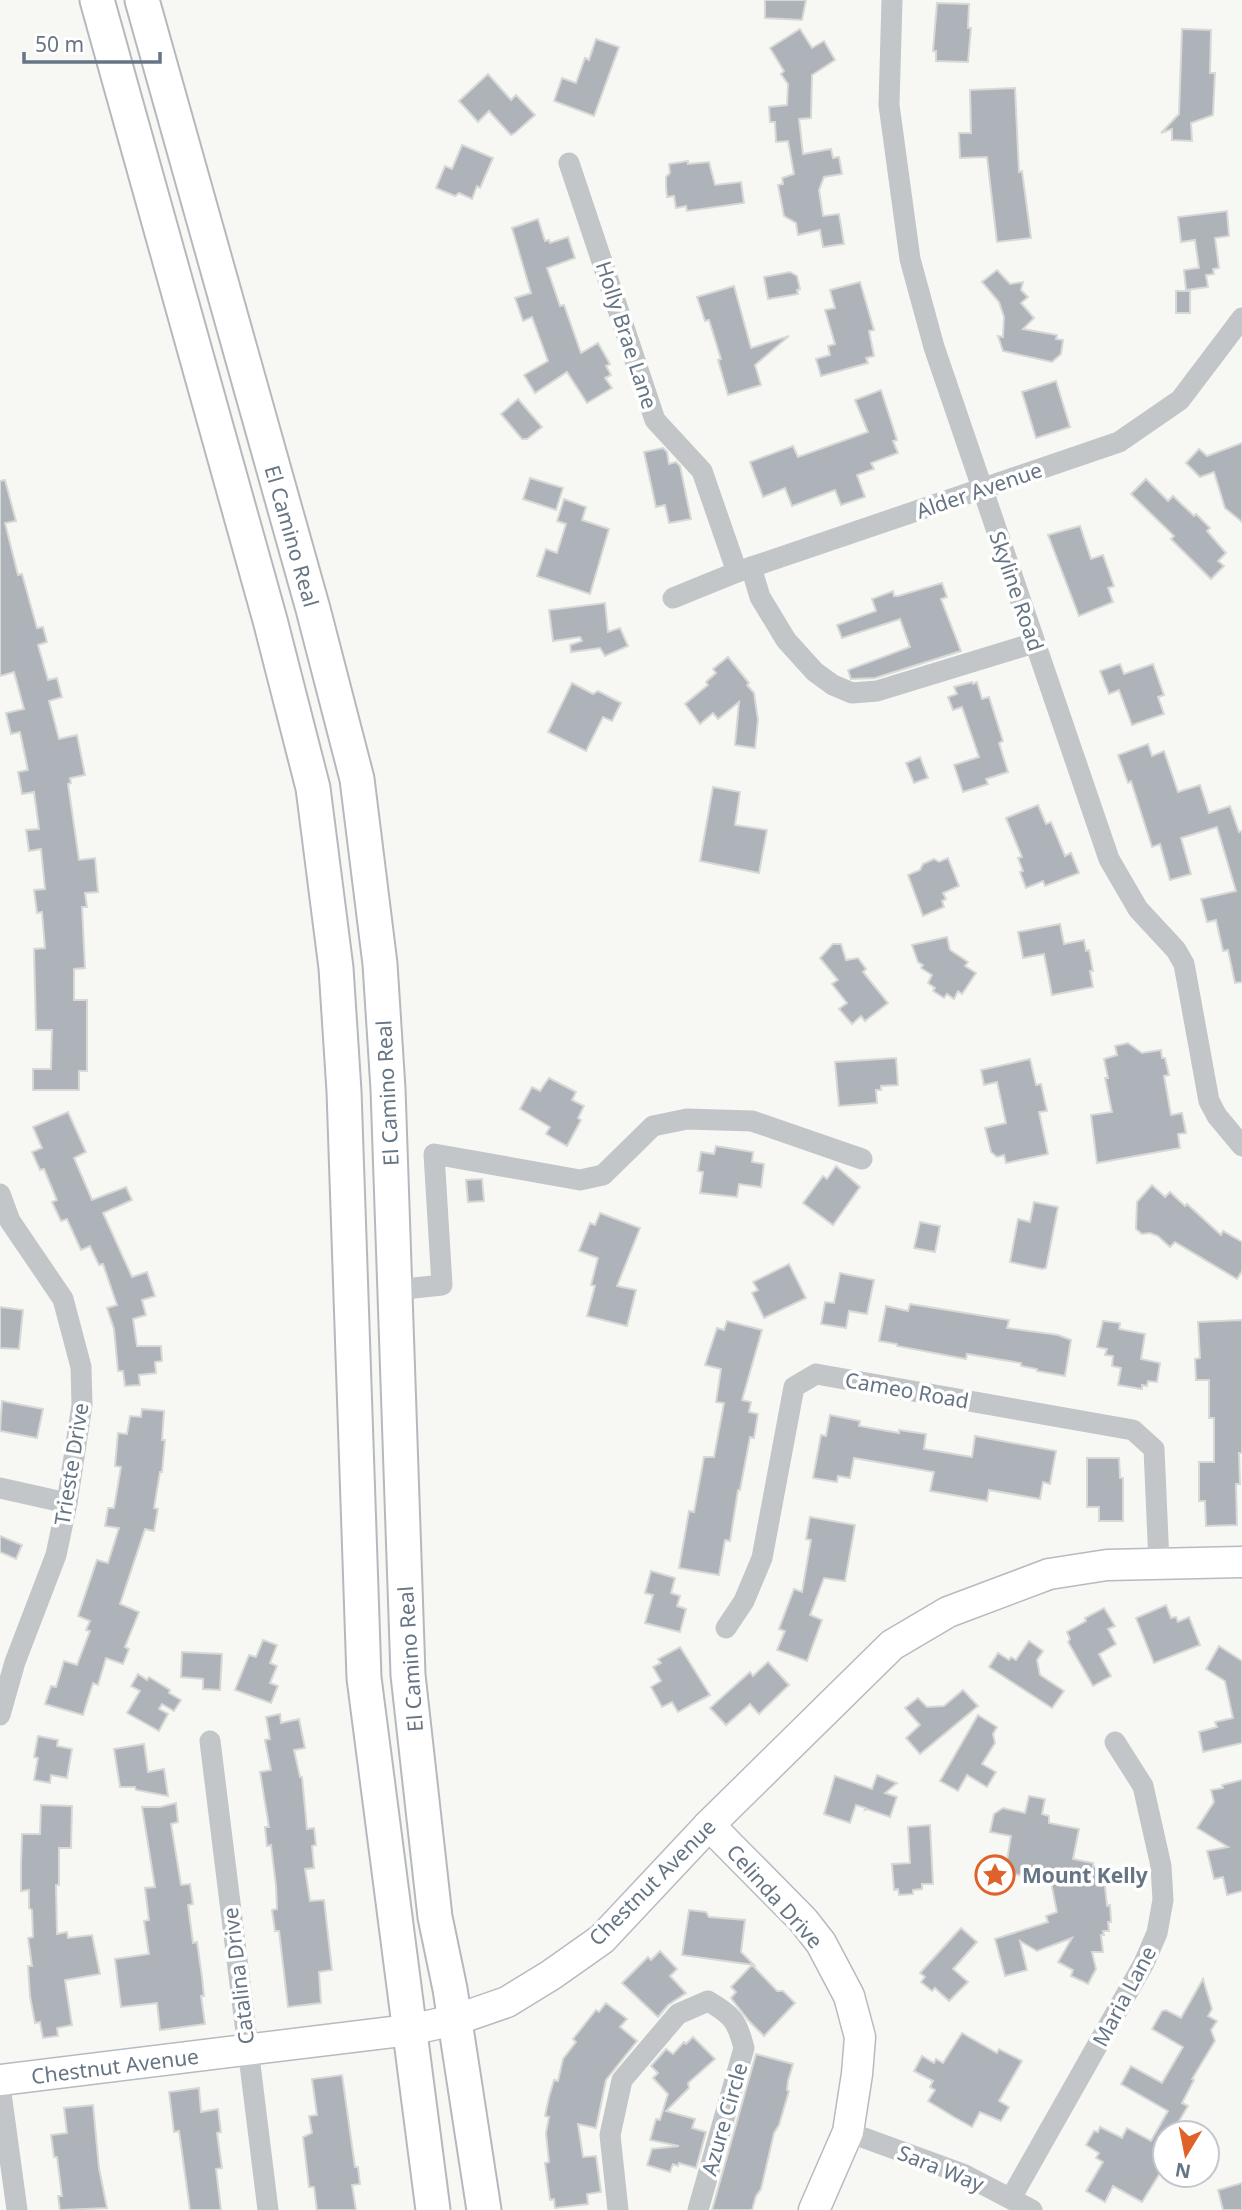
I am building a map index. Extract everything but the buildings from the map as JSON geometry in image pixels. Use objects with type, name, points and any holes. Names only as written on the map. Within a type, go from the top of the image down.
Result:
[{"type":"main road","name":"El Camino Real","points":[[96,0],[270,620],[313,788],[336,968],[344,1091],[364,1678],[433,2210]]},
{"type":"main road","name":"El Camino Real","points":[[142,0],[313,609],[357,779],[380,964],[388,1089],[408,1675],[435,1917],[455,2020],[484,2210]]},
{"type":"main road","name":"Chestnut Avenue","points":[[0,2080],[409,2029],[490,2010],[551,1975],[602,1938],[709,1825],[892,1645],[948,1612],[1049,1574],[1107,1565],[1242,1562]]},
{"type":"main road","name":"Celinda Drive","points":[[709,1825],[803,1920],[821,1943],[849,1996],[860,2037],[848,2132],[814,2210]]},
{"type":"street","name":"Skyline Road","points":[[892,0],[889,105],[909,259],[933,347],[1109,859],[1138,909],[1176,950],[1184,964],[1209,1101],[1216,1116],[1242,1146]]},
{"type":"street","name":"Holly Brae Lane","points":[[569,163],[655,420],[702,471],[744,569],[759,596],[786,640],[823,679],[852,693],[877,691],[1034,643]]},
{"type":"street","name":"Alder Avenue","points":[[673,598],[744,569],[1119,442],[1180,400],[1242,318]]},
{"type":"street","points":[[395,1290],[442,1285],[434,1154],[580,1180],[603,1175],[653,1126],[687,1119],[752,1121],[862,1159]]},
{"type":"street","name":"Trieste Drive","points":[[0,1194],[5,1225],[63,1299],[81,1367],[82,1405],[56,1555],[15,1662],[0,1715]]},
{"type":"street","name":"Cameo Road","points":[[726,1628],[744,1601],[762,1558],[794,1387],[816,1374],[1133,1430],[1154,1449],[1159,1563]]},
{"type":"street","points":[[0,1488],[67,1503]]},
{"type":"street","name":"Catalina Drive","points":[[210,1741],[246,2050],[268,2210]]},
{"type":"street","name":"Maria Lane","points":[[1011,2198],[1144,1963],[1157,1933],[1163,1900],[1161,1866],[1143,1786],[1115,1742]]},
{"type":"street","name":"Azure Circle","points":[[618,2210],[610,2135],[622,2080],[678,2014],[708,2001],[729,2013],[739,2028],[744,2048],[698,2210]]},
{"type":"street","points":[[0,2086],[17,2210]]},
{"type":"street","name":"Sara Way","points":[[848,2132],[963,2174],[1032,2210]]},
{"type":"place","name":"Mount Kelly","points":[[995,1875]]}]
